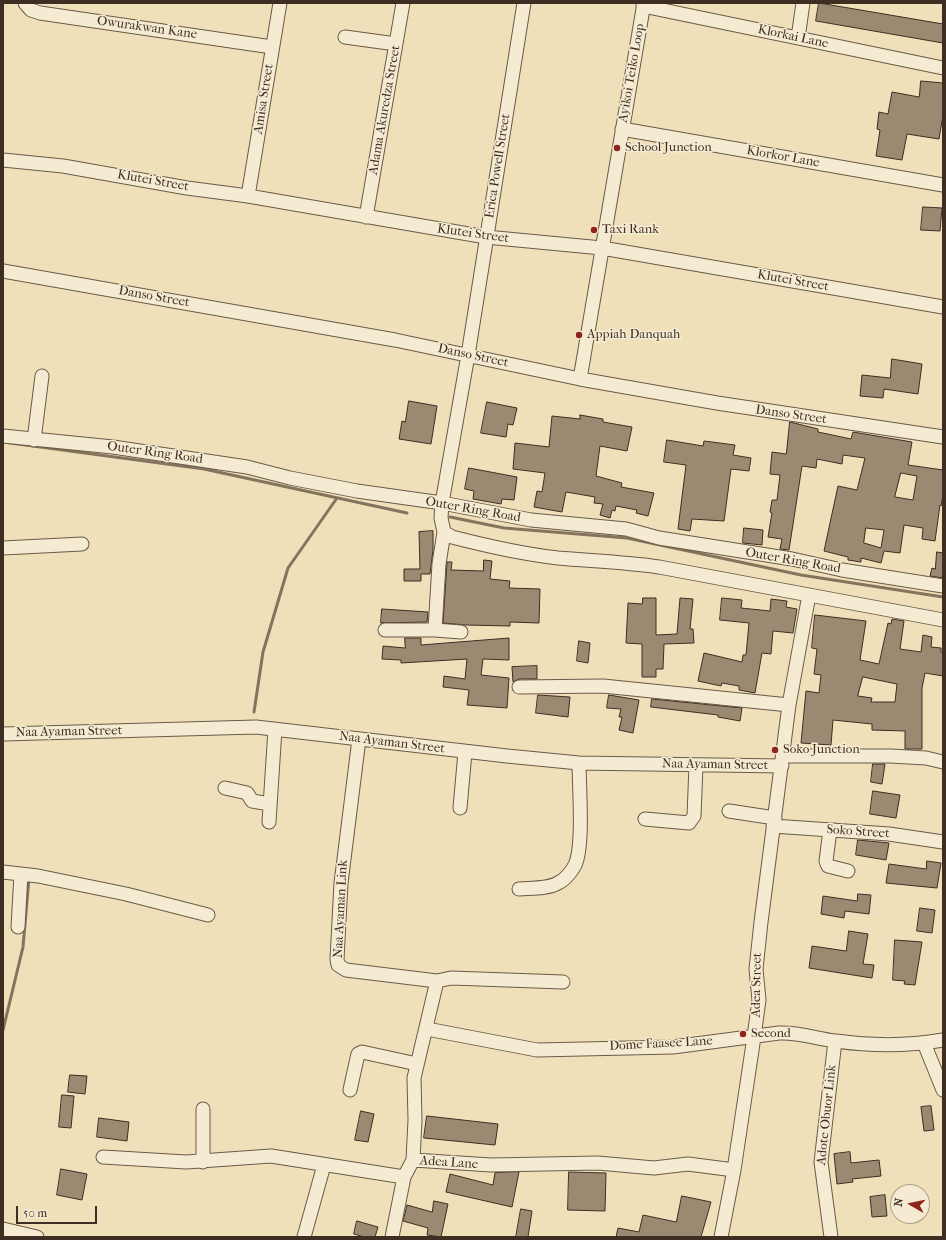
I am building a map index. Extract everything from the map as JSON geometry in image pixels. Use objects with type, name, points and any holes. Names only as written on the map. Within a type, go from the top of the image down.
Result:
[{"type":"street","name":"Owurakwan Kane","points":[[25,3],[31,10],[40,12],[272,47]]},
{"type":"street","name":"Amisa Street","points":[[248,196],[280,3]]},
{"type":"street","name":"Adama Akuredza Street","points":[[366,217],[403,3]]},
{"type":"street","name":"Erica Powell Street","points":[[444,532],[441,518],[442,503],[468,355],[524,3]]},
{"type":"street","points":[[798,38],[803,3]]},
{"type":"street","name":"Klorkai Lane","points":[[643,5],[943,68]]},
{"type":"street","name":"Ayikoi Teiko Loop","points":[[580,379],[643,5]]},
{"type":"street","points":[[345,37],[396,44]]},
{"type":"street","name":"Klorkor Lane","points":[[622,129],[943,185]]},
{"type":"street","name":"Klutei Street","points":[[3,160],[63,166],[187,188],[248,196],[486,238],[602,248],[943,307]]},
{"type":"street","name":"Danso Street","points":[[3,271],[220,308],[468,355],[580,379],[789,415],[943,436]]},
{"type":"street","points":[[34,440],[42,376]]},
{"type":"street","name":"Outer Ring Road","points":[[3,436],[208,460],[357,491],[442,503],[531,520],[626,529],[659,538],[792,559],[842,570],[943,586]]},
{"type":"street","points":[[435,630],[439,564],[444,532],[452,537],[528,554],[557,558],[618,561],[659,567],[943,620]]},
{"type":"street","points":[[3,548],[82,544]]},
{"type":"street","name":"Adea Street","points":[[721,1237],[734,1170],[754,1037],[759,1000],[756,958],[783,761],[789,705],[809,595]]},
{"type":"street","points":[[385,630],[435,630],[461,632]]},
{"type":"street","points":[[519,687],[603,686],[789,705]]},
{"type":"street","name":"Naa Ayaman Street","points":[[3,734],[116,732],[245,726],[466,752],[579,763],[696,765],[890,756],[926,758],[943,762]]},
{"type":"street","points":[[268,822],[274,729]]},
{"type":"street","name":"Naa Ayaman Link","points":[[359,740],[341,883],[338,965],[346,970],[437,981]]},
{"type":"street","points":[[460,808],[466,752]]},
{"type":"street","points":[[519,889],[550,886],[558,883],[568,875],[575,865],[578,852],[579,763]]},
{"type":"street","points":[[645,819],[689,823],[692,820],[694,816],[696,765]]},
{"type":"street","points":[[225,788],[247,793],[252,801],[270,804]]},
{"type":"street","name":"Soko Street","points":[[729,811],[774,822],[830,830],[889,834],[943,842]]},
{"type":"street","points":[[830,830],[826,861],[828,866],[848,871]]},
{"type":"street","points":[[3,872],[29,875],[126,894],[208,915]]},
{"type":"street","points":[[18,926],[29,875]]},
{"type":"street","points":[[413,1160],[416,1120],[414,1078],[427,1029],[437,981],[451,978],[563,982]]},
{"type":"street","name":"Dome Faasee Lane","points":[[427,1029],[537,1050],[674,1046],[791,1032],[835,1041],[881,1044],[924,1043],[943,1040]]},
{"type":"street","name":"Adote Obuor Link","points":[[831,1237],[821,1162],[835,1041]]},
{"type":"street","points":[[924,1043],[943,1090]]},
{"type":"street","points":[[350,1090],[358,1054],[362,1052],[417,1064]]},
{"type":"street","points":[[203,1109],[203,1162]]},
{"type":"street","name":"Adea Lane","points":[[103,1157],[203,1162],[271,1156],[404,1177],[413,1160],[490,1166],[598,1163],[654,1168],[688,1164],[734,1170]]},
{"type":"street","points":[[304,1237],[324,1165]]},
{"type":"street","points":[[392,1237],[404,1177]]},
{"type":"street","points":[[3,1229],[37,1237]]},
{"type":"building","points":[[819,3],[943,24],[943,43],[816,21]]},
{"type":"building","points":[[921,81],[943,83],[943,115],[939,139],[907,134],[902,160],[876,156],[880,130],[877,129],[879,112],[888,114],[892,92],[919,97]]},
{"type":"building","points":[[923,207],[942,208],[940,231],[921,230]]},
{"type":"building","points":[[892,359],[922,364],[918,394],[884,389],[883,398],[860,396],[862,375],[890,378]]},
{"type":"building","points":[[409,401],[437,406],[431,444],[399,439],[402,421],[405,422]]},
{"type":"building","points":[[487,402],[517,408],[513,425],[508,424],[506,437],[481,433]]},
{"type":"building","points":[[580,415],[603,419],[603,422],[632,427],[627,451],[600,446],[596,476],[622,483],[621,487],[654,493],[648,516],[636,513],[637,510],[616,506],[615,511],[612,510],[610,518],[600,515],[603,504],[594,503],[595,497],[566,492],[562,512],[534,507],[537,491],[542,492],[545,473],[513,469],[515,443],[549,447],[552,416],[580,419]]},
{"type":"building","points":[[790,422],[818,429],[818,432],[851,439],[853,432],[912,442],[908,465],[943,470],[943,496],[941,506],[940,505],[935,541],[922,539],[923,528],[904,525],[900,553],[884,551],[881,563],[861,558],[861,562],[848,560],[848,557],[824,551],[838,486],[857,490],[865,458],[843,455],[842,464],[817,459],[816,468],[802,466],[789,550],[780,549],[782,539],[768,537],[772,513],[770,512],[772,500],[777,500],[780,475],[770,474],[772,452],[786,454]],"holes":[[[901,473],[917,476],[913,500],[895,497]],[[866,528],[884,530],[881,548],[864,543]]]},
{"type":"building","points":[[667,440],[703,446],[704,441],[735,445],[733,455],[751,458],[749,471],[731,469],[724,521],[692,519],[690,531],[678,529],[686,465],[664,462]]},
{"type":"building","points":[[469,468],[517,477],[514,500],[502,499],[501,504],[473,499],[474,491],[465,489]]},
{"type":"building","points":[[744,528],[763,530],[762,545],[743,543]]},
{"type":"building","points":[[433,531],[433,550],[430,574],[421,574],[421,581],[404,581],[404,569],[420,569],[419,532]]},
{"type":"building","points":[[937,552],[943,553],[943,578],[930,576],[932,568],[935,569]]},
{"type":"building","points":[[484,560],[492,561],[490,579],[510,581],[509,588],[540,589],[539,623],[510,622],[510,626],[443,623],[447,562],[452,562],[451,570],[483,571]]},
{"type":"building","points":[[643,598],[656,598],[656,635],[677,634],[680,598],[693,599],[690,629],[693,629],[694,643],[664,644],[663,669],[656,669],[656,677],[642,677],[642,644],[626,643],[628,603],[642,604]]},
{"type":"building","points":[[722,598],[742,600],[741,608],[770,611],[771,599],[787,601],[786,607],[797,609],[793,633],[773,631],[771,654],[762,653],[755,693],[739,690],[739,686],[722,683],[721,686],[698,681],[704,653],[742,662],[743,655],[746,655],[749,623],[720,620]]},
{"type":"building","points":[[382,609],[428,612],[427,622],[381,623]]},
{"type":"building","points":[[815,615],[866,621],[860,660],[879,664],[888,623],[891,624],[892,619],[904,621],[900,649],[921,652],[923,635],[932,637],[931,647],[941,648],[941,652],[943,653],[943,676],[925,673],[922,688],[922,749],[905,749],[905,731],[872,730],[872,724],[833,720],[831,745],[801,743],[806,691],[819,693],[821,675],[814,674],[817,649],[812,648]],"holes":[[[863,677],[897,684],[895,702],[871,702],[872,698],[858,696]]]},
{"type":"building","points":[[405,638],[421,638],[421,645],[509,638],[509,660],[483,659],[481,675],[509,678],[507,708],[467,705],[469,690],[443,687],[444,676],[465,679],[467,659],[401,663],[401,660],[382,659],[383,646],[405,648]]},
{"type":"building","points":[[579,641],[590,643],[588,663],[577,661]]},
{"type":"building","points":[[537,666],[537,679],[519,679],[513,682],[512,667]]},
{"type":"building","points":[[538,695],[570,697],[568,717],[536,713]]},
{"type":"building","points":[[609,695],[639,700],[633,733],[619,730],[622,717],[619,717],[621,709],[607,708]]},
{"type":"building","points":[[652,699],[742,708],[740,721],[718,717],[718,715],[651,707]]},
{"type":"building","points":[[873,764],[885,764],[882,784],[871,782]]},
{"type":"building","points":[[873,791],[900,795],[896,818],[870,814]]},
{"type":"building","points":[[858,840],[889,843],[886,860],[856,855]]},
{"type":"building","points":[[927,861],[941,863],[937,888],[886,883],[889,864],[926,869]]},
{"type":"building","points":[[858,894],[871,895],[869,914],[845,911],[844,918],[821,914],[823,896],[857,901]]},
{"type":"building","points":[[920,908],[935,910],[932,933],[917,931]]},
{"type":"building","points":[[849,931],[868,934],[863,964],[874,965],[872,978],[809,968],[812,946],[846,951]]},
{"type":"building","points":[[895,940],[922,942],[915,985],[904,984],[905,981],[893,980]]},
{"type":"building","points":[[70,1075],[87,1076],[85,1094],[68,1092]]},
{"type":"building","points":[[62,1095],[74,1096],[71,1128],[59,1127]]},
{"type":"building","points":[[931,1106],[934,1130],[924,1131],[921,1107]]},
{"type":"building","points":[[361,1111],[374,1114],[368,1142],[355,1140]]},
{"type":"building","points":[[427,1116],[498,1124],[495,1145],[424,1138]]},
{"type":"building","points":[[99,1118],[129,1122],[127,1141],[97,1137]]},
{"type":"building","points":[[850,1152],[851,1163],[879,1160],[881,1176],[852,1179],[853,1182],[837,1184],[834,1154]]},
{"type":"building","points":[[61,1169],[87,1174],[82,1200],[57,1195]]},
{"type":"building","points":[[519,1172],[512,1207],[446,1192],[450,1174],[493,1185],[495,1173]]},
{"type":"building","points":[[569,1172],[606,1173],[605,1211],[568,1210]]},
{"type":"building","points":[[885,1195],[887,1216],[872,1217],[870,1197]]},
{"type":"building","points":[[682,1196],[711,1202],[701,1237],[616,1237],[618,1228],[639,1232],[643,1215],[676,1222]]},
{"type":"building","points":[[434,1201],[448,1204],[441,1237],[427,1235],[428,1228],[403,1221],[407,1205],[432,1212]]},
{"type":"building","points":[[521,1209],[532,1211],[528,1237],[516,1237]]},
{"type":"building","points":[[357,1221],[378,1227],[375,1237],[364,1237],[354,1234]]},
{"type":"waterway","points":[[3,442],[204,469],[407,513]]},
{"type":"waterway","points":[[254,712],[263,652],[288,568],[337,498]]},
{"type":"waterway","points":[[450,517],[504,528],[627,538],[801,575],[943,597]]},
{"type":"waterway","points":[[3,1030],[23,947],[29,878]]},
{"type":"place","name":"School Junction","points":[[617,148]]},
{"type":"place","name":"Taxi Rank","points":[[594,230]]},
{"type":"place","name":"Appiah Danquah","points":[[579,335]]},
{"type":"place","name":"Soko Junction","points":[[775,750]]},
{"type":"place","name":"Second","points":[[743,1034]]}]
